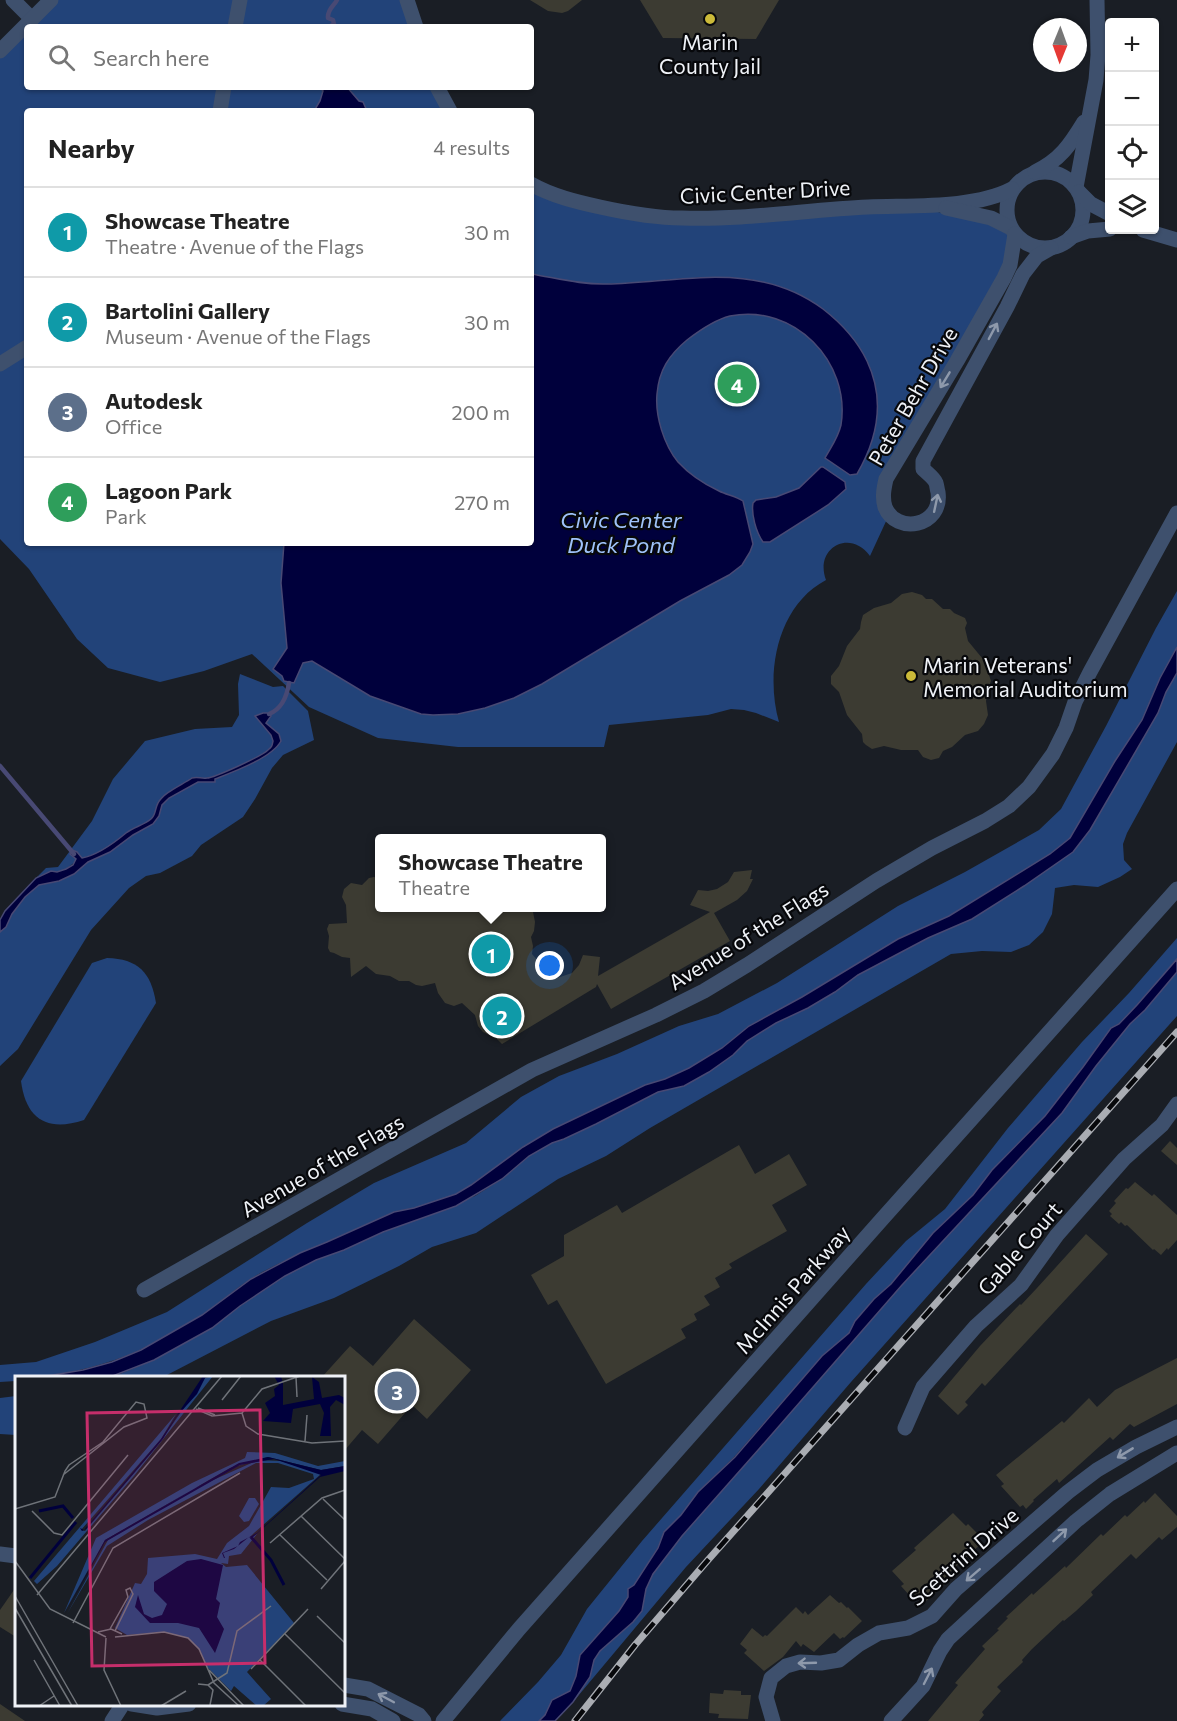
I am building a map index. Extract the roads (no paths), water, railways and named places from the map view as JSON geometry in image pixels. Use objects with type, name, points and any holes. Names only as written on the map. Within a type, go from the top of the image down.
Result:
[{"type":"street","points":[[13,0],[32,19]]},
{"type":"street","points":[[27,24],[51,0]]},
{"type":"street","points":[[236,24],[240,0]]},
{"type":"street","points":[[407,0],[415,24]]},
{"type":"street","points":[[1089,114],[1060,156],[1044,168],[1024,178],[1012,189],[1006,212],[1013,231],[1021,240],[1035,247],[1051,248],[1071,237],[1077,231],[1083,215],[1082,199],[1077,190],[1098,62],[1097,0]]},
{"type":"street","points":[[0,51],[24,27]]},
{"type":"street","points":[[220,108],[224,90]]},
{"type":"street","points":[[439,90],[448,108]]},
{"type":"street","points":[[1031,174],[1054,172],[1068,180],[1091,204],[1105,211]]},
{"type":"street","name":"Civic Center Drive","points":[[534,185],[593,206],[679,218],[740,217],[870,207],[934,206],[993,197],[1012,189]]},
{"type":"street","name":"Civic Center Drive","points":[[934,206],[991,218],[1005,224],[1013,231]]},
{"type":"street","points":[[1071,237],[1088,231],[1105,229]]},
{"type":"street","name":"Peter Behr Drive","points":[[1013,231],[1010,266],[1004,278],[886,479],[885,505],[892,516],[905,523],[923,523],[936,510],[938,496],[936,483],[923,469],[923,461],[1023,274],[1036,256],[1051,248]]},
{"type":"street","points":[[1157,234],[1177,240]]},
{"type":"street","points":[[0,364],[24,349]]},
{"type":"street","name":"Avenue of the Flags","points":[[144,1290],[532,1070],[704,991],[868,886],[1003,810],[1029,787],[1053,754],[1090,672],[1177,513]]},
{"type":"street","name":"McInnis Parkway","points":[[443,1721],[526,1622],[1177,889]]},
{"type":"street","name":"Gable Court","points":[[905,1428],[923,1387],[976,1326],[1021,1285],[1057,1235],[1125,1157],[1162,1125],[1177,1104]]},
{"type":"street","name":"Scettrini Drive","points":[[773,1721],[766,1697],[771,1678],[786,1666],[800,1662],[821,1663],[839,1660],[858,1645],[879,1634],[908,1628],[932,1616],[956,1589],[1068,1492],[1107,1464],[1177,1426]]},
{"type":"street","points":[[891,1721],[923,1686],[948,1639],[1076,1521],[1110,1494],[1177,1453]]},
{"type":"street","points":[[0,1554],[15,1556]]},
{"type":"street","points":[[345,1685],[368,1689],[418,1715],[424,1721]]},
{"type":"street","points":[[345,1704],[372,1709],[393,1721]]},
{"type":"street","points":[[112,1721],[122,1706]]},
{"type":"street","points":[[144,1706],[157,1708],[173,1706]]},
{"type":"water","points":[[350,90],[359,101],[363,102],[366,108],[316,108],[323,91]]},
{"type":"water","name":"Civic Center Duck Pond","points":[[534,274],[598,284],[719,277],[772,284],[798,294],[823,309],[842,326],[858,346],[873,375],[877,404],[874,432],[857,474],[850,475],[825,458],[840,430],[842,402],[837,380],[827,359],[813,342],[796,328],[776,319],[754,314],[724,318],[692,336],[670,357],[663,370],[657,394],[659,421],[665,439],[678,462],[708,485],[743,501],[753,544],[750,552],[742,565],[729,575],[514,698],[458,714],[433,715],[421,714],[370,696],[312,661],[303,663],[294,683],[284,681],[282,676],[273,669],[287,648],[281,583],[284,546],[534,546]]},
{"type":"water","points":[[821,467],[845,482],[846,489],[828,505],[770,542],[763,542],[755,523],[753,503],[756,500],[776,497],[799,488]]},
{"type":"water","points":[[1177,647],[1177,673],[1158,713],[1090,830],[1073,852],[972,919],[928,938],[858,975],[835,992],[747,1041],[733,1055],[684,1086],[658,1092],[596,1124],[552,1143],[529,1156],[502,1179],[456,1206],[383,1232],[316,1260],[285,1276],[212,1328],[154,1360],[113,1376],[47,1376],[112,1362],[141,1350],[202,1315],[251,1279],[300,1253],[394,1212],[456,1194],[553,1129],[645,1085],[689,1068],[722,1048],[749,1026],[898,939],[949,916],[1050,854],[1070,838],[1142,720],[1160,678]]},
{"type":"water","points":[[263,713],[271,716],[266,723],[279,734],[281,741],[269,753],[251,764],[215,779],[215,782],[198,782],[169,798],[162,805],[159,816],[153,824],[110,852],[88,862],[74,874],[59,881],[39,885],[25,897],[12,914],[6,927],[0,932],[0,920],[5,911],[36,878],[73,865],[76,859],[70,854],[72,850],[82,858],[100,851],[151,819],[164,795],[192,778],[207,778],[228,771],[269,749],[273,741],[271,735],[255,716]]},
{"type":"water","points":[[1177,959],[1177,972],[1130,1024],[1062,1113],[902,1285],[682,1536],[653,1574],[646,1589],[642,1611],[600,1651],[594,1660],[590,1677],[573,1702],[555,1721],[539,1721],[545,1715],[552,1700],[570,1691],[580,1655],[619,1611],[628,1597],[628,1589],[634,1585],[658,1548],[664,1532],[681,1515],[698,1492],[735,1457],[822,1356],[849,1333],[855,1321],[891,1284],[933,1233],[973,1195],[992,1170],[1045,1116],[1111,1028],[1119,1024]]},
{"type":"waterway","points":[[334,24],[333,20],[328,18],[337,0]]},
{"type":"waterway","points":[[269,714],[283,702],[289,683]]},
{"type":"waterway","points":[[0,766],[74,854]]},
{"type":"railway","points":[[575,1721],[635,1645],[708,1560],[1177,1032]]},
{"type":"place","name":"Marin County Jail","points":[[710,19]]},
{"type":"place","name":"Lagoon Park","points":[[737,384]]},
{"type":"place","name":"Marin Veterans' Memorial Auditorium","points":[[911,676]]},
{"type":"place","name":"Showcase Theatre","points":[[491,954]]},
{"type":"place","name":"Bartolini Gallery","points":[[502,1016]]},
{"type":"place","name":"Autodesk","points":[[397,1391]]}]
